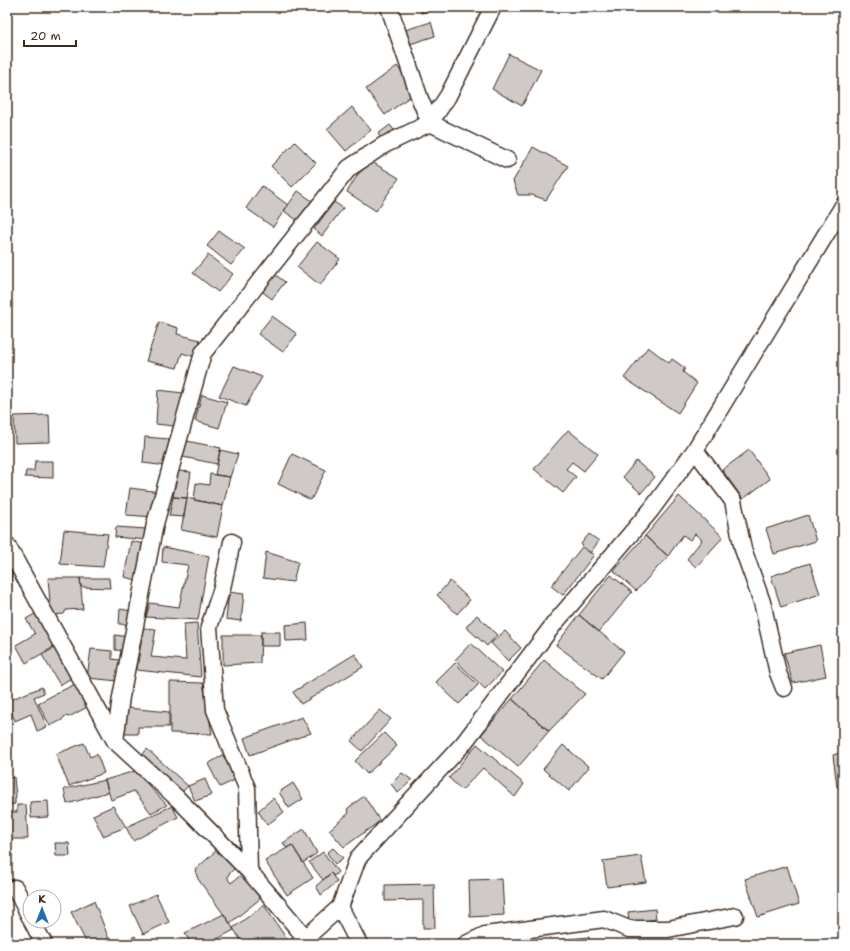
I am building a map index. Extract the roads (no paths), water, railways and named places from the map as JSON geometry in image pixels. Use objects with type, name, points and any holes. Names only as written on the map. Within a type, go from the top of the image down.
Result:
[{"type":"street","points":[[390,7],[420,99],[430,123],[507,160]]},
{"type":"street","points":[[115,741],[121,697],[155,524],[203,353],[349,168],[384,145],[430,123],[448,96],[493,7]]},
{"type":"street","points":[[7,545],[115,741],[178,799],[249,871],[302,940],[340,907],[358,858],[462,744],[554,624],[651,510],[696,450],[843,206]]},
{"type":"street","points":[[696,450],[733,501],[743,549],[762,602],[778,673],[784,688]]},
{"type":"street","points":[[232,542],[222,588],[209,627],[215,710],[247,788],[249,871]]},
{"type":"street","points":[[15,888],[22,902]]},
{"type":"street","points":[[340,907],[359,944]]},
{"type":"street","points":[[466,944],[485,935],[604,919],[629,929],[668,929],[735,916]]},
{"type":"street","points":[[36,929],[44,944]]}]
